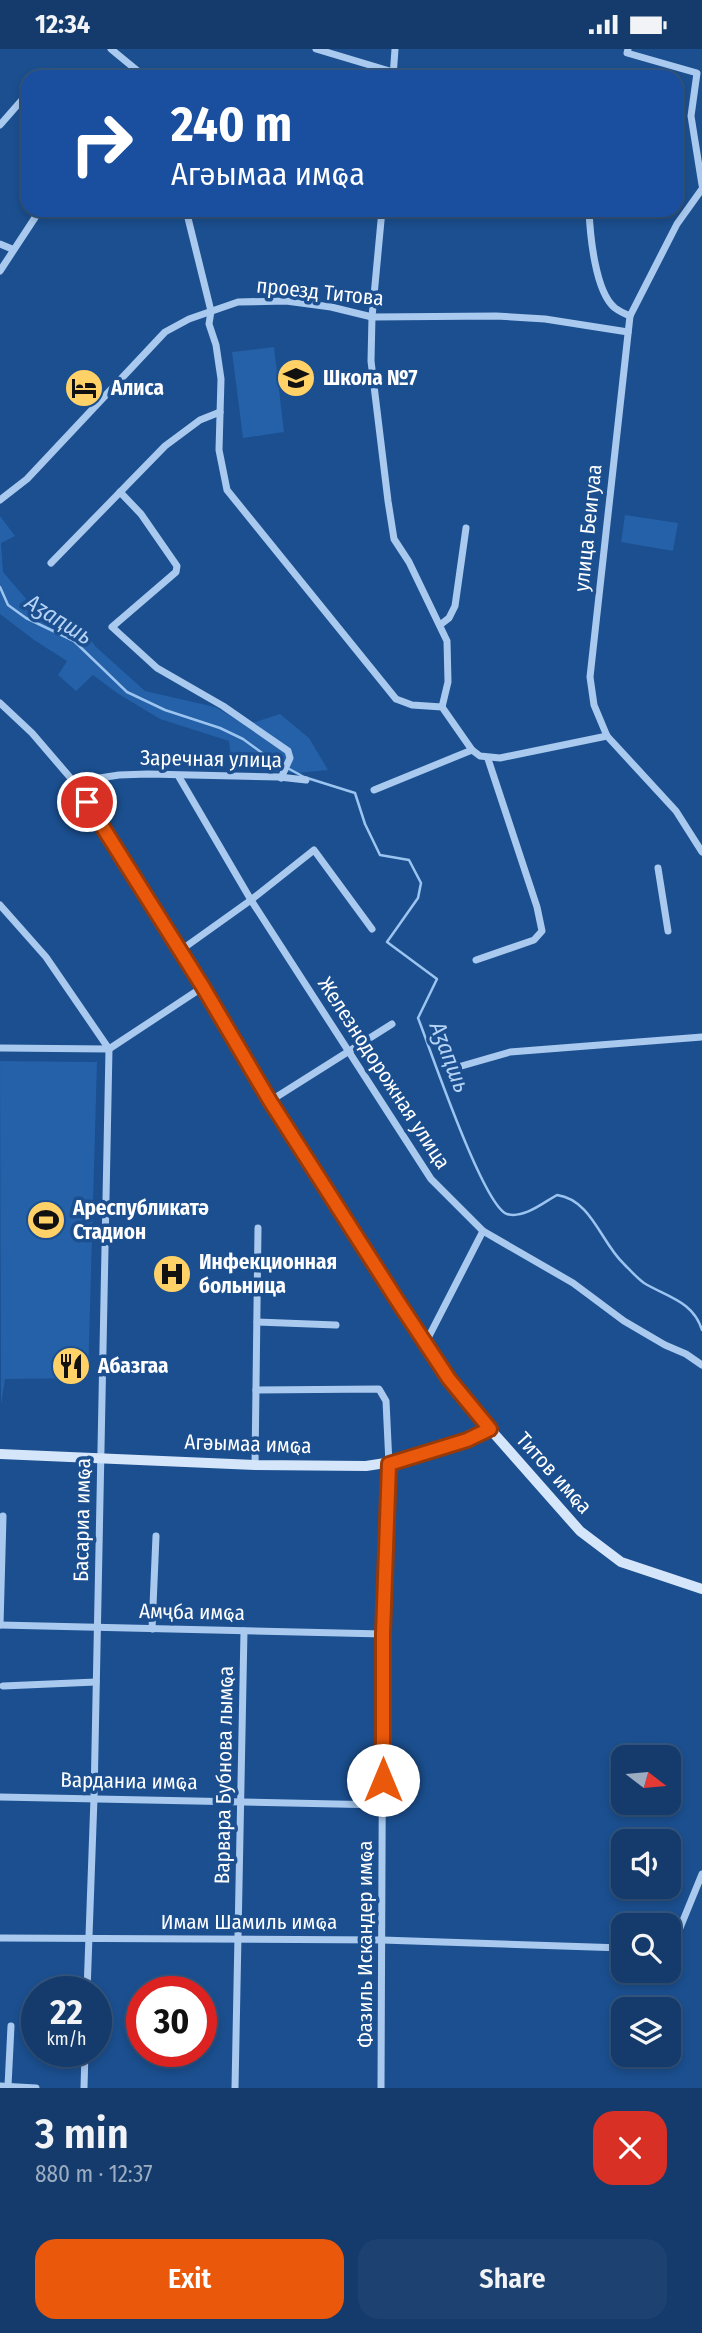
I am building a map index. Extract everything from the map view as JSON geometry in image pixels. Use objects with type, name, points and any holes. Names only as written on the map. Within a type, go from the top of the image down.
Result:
[{"type":"street","points":[[111,49],[136,70]]},
{"type":"street","points":[[316,49],[378,70]]},
{"type":"street","points":[[393,70],[395,49]]},
{"type":"street","points":[[628,49],[627,53],[697,73],[691,116],[702,187]]},
{"type":"street","points":[[0,125],[21,101]]},
{"type":"street","name":"улица Беигуаа","points":[[683,215],[702,187]]},
{"type":"street","points":[[0,271],[35,217]]},
{"type":"street","points":[[188,217],[211,311],[209,324],[216,345],[220,379],[219,450],[227,490],[396,699],[412,705],[442,707]]},
{"type":"street","points":[[381,217],[372,317],[371,361],[394,539],[410,562],[447,641],[448,682],[442,707],[472,750],[488,759],[607,736]]},
{"type":"street","points":[[589,217],[591,248],[605,292],[613,307],[630,316]]},
{"type":"street","name":"улица Беигуаа","points":[[682,217],[630,316],[590,677],[594,705],[607,736],[676,811],[702,852]]},
{"type":"street","points":[[0,244],[12,249]]},
{"type":"street","name":"проезд Титова","points":[[0,500],[27,479],[165,332],[174,326],[238,302],[286,301],[331,307],[372,317],[496,316],[545,319],[628,332]]},
{"type":"street","points":[[51,563],[165,446],[200,420],[220,412]]},
{"type":"street","points":[[120,492],[141,514],[177,566],[176,572],[112,627],[157,668],[223,706],[288,751],[288,762],[282,775]]},
{"type":"street","points":[[440,625],[449,618],[455,606],[466,528]]},
{"type":"street","name":"Титов имҩа","points":[[0,703],[32,733],[74,782],[181,950],[270,1101],[449,1379],[580,1531],[621,1562],[702,1589]]},
{"type":"street","points":[[374,790],[472,750]]},
{"type":"street","points":[[476,960],[534,940],[542,931],[537,907],[488,759]]},
{"type":"street","name":"Заречная улица","points":[[74,782],[119,775],[282,775],[306,780]]},
{"type":"street","name":"Железнодорожная улица","points":[[179,777],[251,900],[431,1179],[484,1231],[581,1288],[624,1321],[702,1365]]},
{"type":"street","points":[[181,950],[314,851],[372,929]]},
{"type":"street","points":[[658,868],[668,931]]},
{"type":"street","points":[[0,905],[46,957],[109,1049]]},
{"type":"street","points":[[0,1048],[109,1049],[203,987]]},
{"type":"street","points":[[270,1101],[392,1024]]},
{"type":"street","points":[[458,1067],[510,1052],[702,1037]]},
{"type":"street","name":"Басариа имҩа","points":[[88,1976],[109,1049]]},
{"type":"street","points":[[255,1465],[258,1228]]},
{"type":"street","points":[[425,1344],[484,1231]]},
{"type":"street","points":[[257,1322],[336,1325]]},
{"type":"street","name":"Фазиль Искандер имҩа","points":[[256,1390],[379,1389],[386,1401],[389,1464],[383,1634],[381,2088]]},
{"type":"street","name":"Агәымаа имҩа","points":[[0,1454],[255,1465],[366,1466],[389,1464],[467,1440],[490,1429]]},
{"type":"street","points":[[0,1625],[3,1515]]},
{"type":"street","points":[[152,1629],[156,1536]]},
{"type":"street","name":"Амҷба имҩа","points":[[0,1625],[383,1634]]},
{"type":"street","name":"Варвара Бубнова лымҩа","points":[[235,2088],[244,1631]]},
{"type":"street","points":[[3,1686],[96,1682]]},
{"type":"street","name":"Варданиа имҩа","points":[[0,1797],[383,1805]]},
{"type":"street","points":[[681,1925],[702,1874]]},
{"type":"street","name":"Имам Шамиль имҩа","points":[[0,1938],[382,1940],[611,1948]]},
{"type":"street","points":[[11,2026],[4,2086],[36,2088]]},
{"type":"street","points":[[84,2088],[85,2067]]},
{"type":"shaded area","points":[[274,347],[284,432],[243,438],[232,352]]},
{"type":"shaded area","points":[[625,515],[678,523],[673,551],[621,542]]},
{"type":"shaded area","points":[[0,516],[15,536],[1,543],[3,572],[28,601],[79,623],[95,646],[145,691],[215,707],[246,725],[280,714],[309,738],[328,770],[298,773],[232,768],[229,741],[160,719],[93,675],[76,691],[58,675],[67,661],[0,614]]},
{"type":"shaded area","name":"Ареспубликатә Стадион","points":[[0,1061],[97,1062],[88,1378],[5,1379],[1,1405]]},
{"type":"waterway","name":"Аӡаԥшь","points":[[0,587],[8,605],[26,618],[74,641],[127,692],[165,710],[220,728],[243,739],[269,758],[304,777],[355,793],[365,824],[380,855],[409,860],[421,883],[418,898],[387,942],[437,979],[418,1018],[471,1156],[497,1205],[507,1214],[513,1215],[534,1209],[557,1195],[579,1205],[588,1213],[616,1255],[634,1274],[644,1283],[686,1306],[698,1320],[702,1330]]},
{"type":"place","name":"Школа №7","points":[[296,378]]},
{"type":"place","name":"Алиса","points":[[84,388]]},
{"type":"place","name":"Ареспубликатә Стадион","points":[[46,1220]]},
{"type":"place","name":"Инфекционная больница","points":[[172,1274]]},
{"type":"place","name":"Абазгаа","points":[[71,1366]]},
{"type":"route","points":[[87,802],[203,987],[270,1101],[397,1300],[449,1379],[490,1429],[467,1440],[389,1464],[383,1634],[383,1780]]}]
